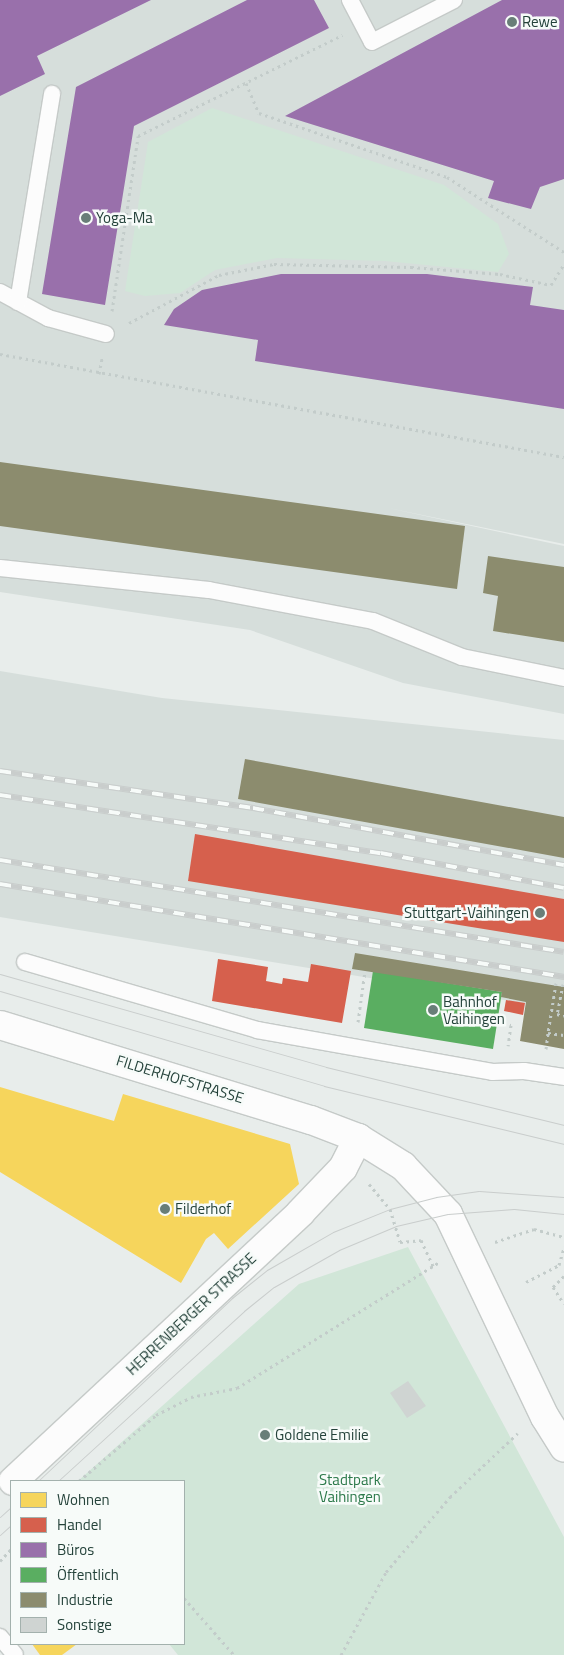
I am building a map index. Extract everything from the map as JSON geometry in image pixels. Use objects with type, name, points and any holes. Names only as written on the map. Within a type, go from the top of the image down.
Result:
[{"type":"street","name":"FILDERHOFSTRASSE","points":[[0,1025],[186,1080],[358,1138],[403,1166],[436,1197],[467,1251],[524,1375],[564,1447]]},
{"type":"street","name":"HERRENBERGER STRASSE","points":[[14,1480],[300,1213],[343,1168],[358,1138]]},
{"type":"street","name":"HERRENBERGER STRASSE","points":[[0,1493],[10,1484]]},
{"type":"lane","points":[[350,0],[372,42],[454,0]]},
{"type":"lane","points":[[18,302],[52,94]]},
{"type":"lane","points":[[0,292],[48,318],[106,334]]},
{"type":"lane","points":[[0,568],[210,590],[373,621],[462,657],[564,678]]},
{"type":"lane","points":[[25,962],[257,1030],[492,1072],[524,1071],[564,1077]]},
{"type":"lane","points":[[0,1637],[15,1655]]},
{"type":"path","points":[[106,334],[138,136],[363,24]]},
{"type":"path","points":[[246,82],[259,113],[447,177],[564,252]]},
{"type":"path","points":[[106,334],[219,275],[274,264],[411,266],[500,274],[551,285],[564,264]]},
{"type":"path","points":[[0,354],[564,457]]},
{"type":"path","points":[[354,1048],[365,971]]},
{"type":"path","points":[[537,1052],[545,1053],[556,983]]},
{"type":"path","points":[[563,984],[557,1014],[564,1016]]},
{"type":"path","points":[[497,1023],[511,1025],[508,1048],[513,1049]]},
{"type":"path","points":[[548,1032],[564,1035]]},
{"type":"path","points":[[81,1480],[156,1415],[190,1397],[237,1388],[433,1266],[421,1240],[400,1242],[381,1194]]},
{"type":"path","points":[[467,1251],[534,1229],[564,1237]]},
{"type":"path","points":[[526,1282],[559,1265],[564,1247]]},
{"type":"path","points":[[563,1301],[553,1287],[564,1276]]},
{"type":"path","points":[[341,1655],[386,1572],[450,1497],[518,1432]]},
{"type":"path","points":[[0,1561],[10,1550]]},
{"type":"path","points":[[185,1599],[234,1655]]},
{"type":"shaded area","points":[[0,0],[564,0],[564,544],[388,508],[564,546],[564,714],[403,683],[250,630],[0,592]]},
{"type":"shaded area","points":[[0,671],[162,698],[564,740],[564,1010],[0,917]]},
{"type":"green space","points":[[212,108],[444,185],[498,224],[509,254],[498,272],[385,261],[277,258],[215,270],[180,293],[145,296],[125,291],[148,142]]},
{"type":"green space","name":"Stadtpark Vaihingen","points":[[408,1247],[564,1537],[564,1655],[178,1655],[170,1645],[185,1645],[185,1480],[79,1480],[299,1284]]},
{"type":"building: Wohnen","name":"Filderhof","points":[[0,1087],[114,1121],[123,1094],[290,1144],[299,1184],[228,1249],[214,1233],[206,1239],[181,1283],[0,1172]]},
{"type":"building: Wohnen","points":[[33,1645],[76,1645],[62,1655],[40,1655]]},
{"type":"building: Handel","points":[[195,834],[564,899],[564,942],[188,881]]},
{"type":"building: Handel","points":[[218,959],[268,967],[266,981],[282,984],[283,978],[308,982],[311,964],[351,971],[342,1023],[212,1001]]},
{"type":"building: Handel","points":[[506,1000],[525,1003],[523,1015],[504,1011]]},
{"type":"building: Büros","points":[[0,0],[151,0],[37,56],[45,74],[0,96]]},
{"type":"building: Büros","points":[[247,0],[314,0],[329,28],[134,126],[105,305],[42,294],[76,87]]},
{"type":"building: Büros","points":[[502,0],[564,0],[564,179],[540,187],[531,209],[488,198],[494,181],[285,116]]},
{"type":"building: Büros","points":[[281,274],[427,274],[533,287],[530,305],[564,310],[564,409],[255,361],[258,340],[164,325],[174,309],[202,290]]},
{"type":"building: Öffentlich","name":"Bahnhof Vaihingen","points":[[373,971],[502,992],[493,1049],[364,1028]]},
{"type":"building: Industrie","points":[[0,462],[465,526],[457,589],[0,526]]},
{"type":"building: Industrie","points":[[488,556],[564,567],[564,642],[493,631],[498,596],[483,593]]},
{"type":"building: Industrie","points":[[245,759],[564,817],[564,858],[238,799]]},
{"type":"building: Industrie","points":[[355,953],[564,987],[564,1049],[520,1041],[526,1002],[501,997],[502,992],[352,969]]},
{"type":"building: Sonstige","points":[[408,1381],[426,1406],[407,1418],[390,1393]]},
{"type":"tram line","points":[[0,974],[326,1067],[564,1125]]},
{"type":"tram line","points":[[0,991],[324,1086],[564,1144]]},
{"type":"tram line","points":[[39,1480],[232,1298],[267,1270],[333,1232],[390,1209],[436,1197],[479,1191],[564,1197]]},
{"type":"tram line","points":[[59,1480],[244,1311],[274,1287],[339,1250],[396,1226],[448,1214],[514,1209],[564,1214]]},
{"type":"tram line","points":[[0,1517],[10,1508]]},
{"type":"tram line","points":[[0,1535],[10,1526]]},
{"type":"railway","points":[[0,771],[253,808],[564,865]]},
{"type":"railway","points":[[0,795],[381,853],[564,888]]},
{"type":"railway","points":[[0,860],[564,952]]},
{"type":"railway","points":[[0,884],[564,977]]},
{"type":"place","name":"Rewe","points":[[512,22]]},
{"type":"place","name":"Yoga-Ma","points":[[86,218]]},
{"type":"place","name":"Stuttgart-Vaihingen","points":[[540,913]]},
{"type":"place","name":"Bahnhof Vaihingen","points":[[433,1010]]},
{"type":"place","name":"Filderhof","points":[[165,1209]]},
{"type":"place","name":"Goldene Emilie","points":[[265,1435]]}]
